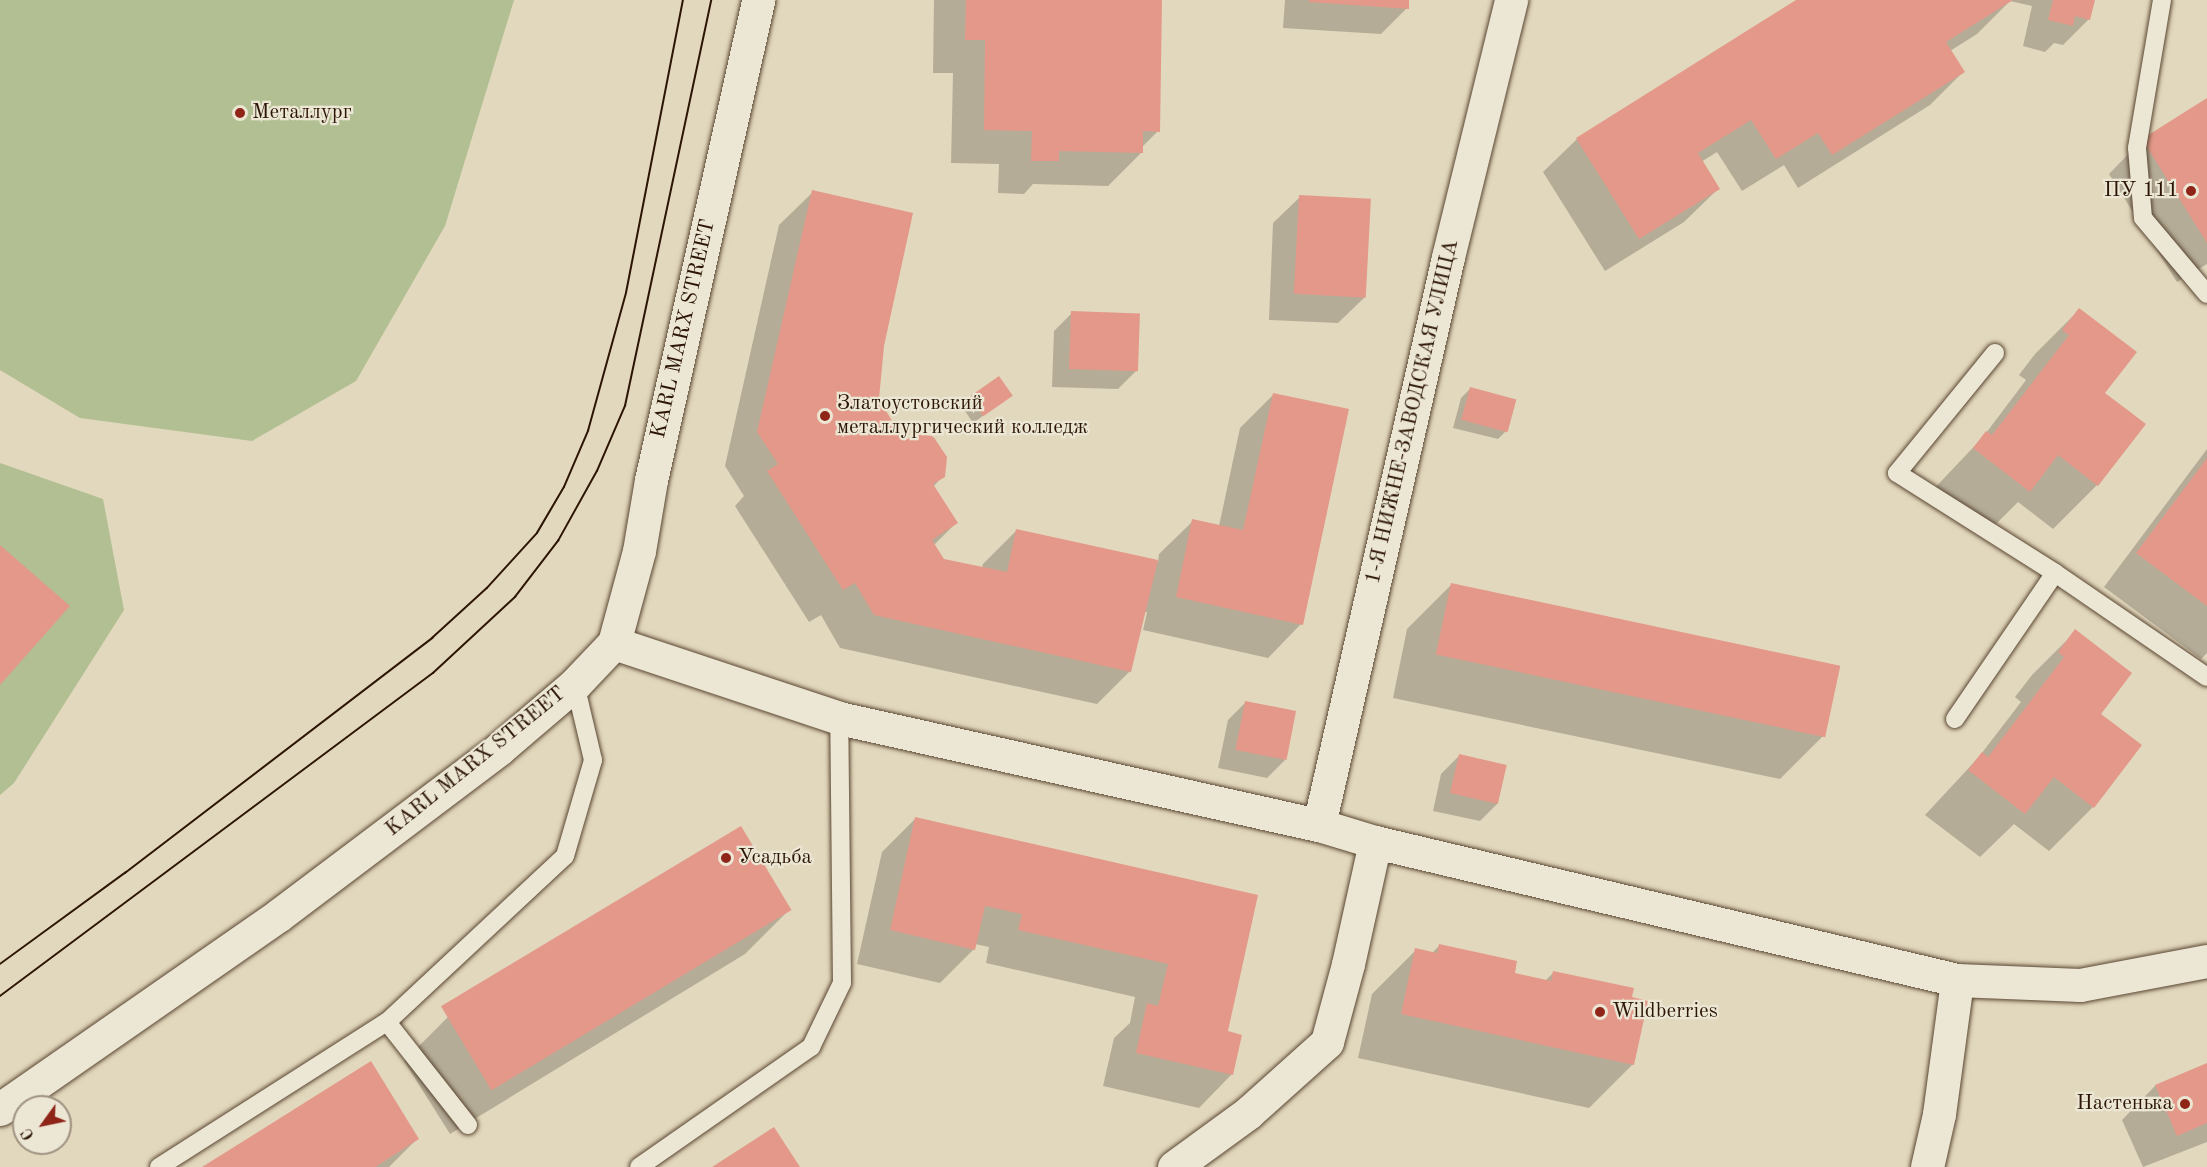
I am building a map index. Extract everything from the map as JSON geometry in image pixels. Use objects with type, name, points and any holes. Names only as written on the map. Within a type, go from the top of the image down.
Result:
[{"type":"main road","name":"KARL MARX STREET","points":[[0,1109],[279,915],[499,749],[575,684],[614,643],[639,551],[651,480],[758,0]]},
{"type":"main road","name":"1-Я НИЖНЕ-ЗАВОДСКАЯ УЛИЦА","points":[[1319,825],[1443,280],[1511,0]]},
{"type":"main road","points":[[614,643],[839,718],[1319,825],[1375,842],[1957,980],[2080,986],[2207,961]]},
{"type":"main road","points":[[1174,1167],[1248,1113],[1327,1042],[1348,964],[1375,842]]},
{"type":"main road","points":[[1927,1167],[1939,1114],[1957,980]]},
{"type":"lane","points":[[2162,0],[2137,148],[2143,218],[2207,294]]},
{"type":"lane","points":[[1995,352],[1897,473],[2055,573],[2207,677]]},
{"type":"lane","points":[[1955,719],[2055,573]]},
{"type":"lane","points":[[159,1167],[387,1022],[565,856],[593,760],[575,684]]},
{"type":"lane","points":[[639,1167],[811,1047],[842,983],[839,718]]},
{"type":"lane","points":[[387,1022],[468,1125]]},
{"type":"green space","name":"Металлург","points":[[0,0],[514,0],[445,226],[356,381],[252,441],[80,418],[0,370]]},
{"type":"green space","points":[[0,463],[103,499],[124,610],[14,783],[0,795]]},
{"type":"building","points":[[966,0],[1162,0],[1160,132],[1143,131],[1143,153],[1059,151],[1059,161],[1031,161],[1032,131],[984,130],[985,40],[965,40]]},
{"type":"building","points":[[1309,0],[1409,0],[1409,9],[1309,2]]},
{"type":"building","points":[[1796,0],[2013,0],[1946,42],[1965,72],[1832,155],[1818,133],[1776,159],[1751,120],[1698,153],[1720,189],[1639,239],[1576,138]]},
{"type":"building","points":[[2053,0],[2095,0],[2090,20],[2075,16],[2073,26],[2048,20]]},
{"type":"building","name":"ПУ 111","points":[[2207,98],[2207,243],[2142,139]]},
{"type":"building","name":"Златоустовский металлургический колледж","points":[[812,190],[913,213],[884,346],[879,399],[904,441],[917,434],[933,436],[947,457],[945,477],[933,484],[958,523],[932,540],[944,559],[1007,572],[1016,529],[1158,560],[1131,672],[874,615],[855,583],[843,590],[767,471],[778,464],[757,432]]},
{"type":"building","points":[[1299,195],[1371,199],[1366,298],[1294,294]]},
{"type":"building","points":[[2079,308],[2137,352],[2105,393],[2146,424],[2098,486],[2058,455],[2030,492],[1973,448],[1986,431],[1992,435],[2069,335],[2062,330]]},
{"type":"building","points":[[1071,311],[1140,313],[1138,371],[1069,369]]},
{"type":"building","points":[[999,376],[1013,396],[983,416],[970,397]]},
{"type":"building","points":[[1470,387],[1516,399],[1508,432],[1461,420]]},
{"type":"building","points":[[1273,393],[1349,409],[1303,625],[1176,597],[1192,519],[1243,530]]},
{"type":"building","points":[[2207,458],[2207,606],[2136,553]]},
{"type":"building","points":[[0,545],[70,606],[0,685]]},
{"type":"building","points":[[1451,583],[1840,666],[1825,737],[1436,654]]},
{"type":"building","points":[[2075,629],[2132,673],[2101,714],[2142,745],[2094,808],[2054,777],[2025,814],[1968,770],[1982,752],[1988,757],[2064,657],[2058,652]]},
{"type":"building","points":[[1245,701],[1296,711],[1287,760],[1235,750]]},
{"type":"building","points":[[1459,754],[1507,765],[1498,804],[1450,793]]},
{"type":"building","points":[[915,817],[1258,895],[1228,1031],[1242,1035],[1233,1075],[1136,1053],[1147,1003],[1158,1006],[1168,964],[1018,930],[1022,914],[985,906],[975,950],[890,930]]},
{"type":"building","points":[[741,826],[791,910],[491,1090],[441,1006]]},
{"type":"building","points":[[1439,944],[1517,961],[1515,973],[1551,981],[1553,971],[1634,988],[1632,997],[1648,1001],[1634,1065],[1401,1014],[1415,948],[1437,953]]},
{"type":"building","points":[[371,1061],[419,1139],[375,1167],[202,1167]]},
{"type":"building","name":"Настенька","points":[[2207,1063],[2207,1123],[2177,1136],[2155,1085]]},
{"type":"building","points":[[774,1127],[800,1167],[712,1167]]},
{"type":"tram line","points":[[0,964],[125,873],[432,638],[487,588],[537,533],[564,487],[588,431],[626,293],[683,0]]},
{"type":"tram line","points":[[0,996],[433,673],[515,597],[558,541],[597,471],[625,406],[711,0]]},
{"type":"place","name":"Металлург","points":[[240,113]]},
{"type":"place","name":"ПУ 111","points":[[2191,191]]},
{"type":"place","name":"Златоустовский металлургический колледж","points":[[825,416]]},
{"type":"place","name":"Усадьба","points":[[726,858]]},
{"type":"place","name":"Wildberries","points":[[1600,1012]]},
{"type":"place","name":"Настенька","points":[[2185,1104]]}]
